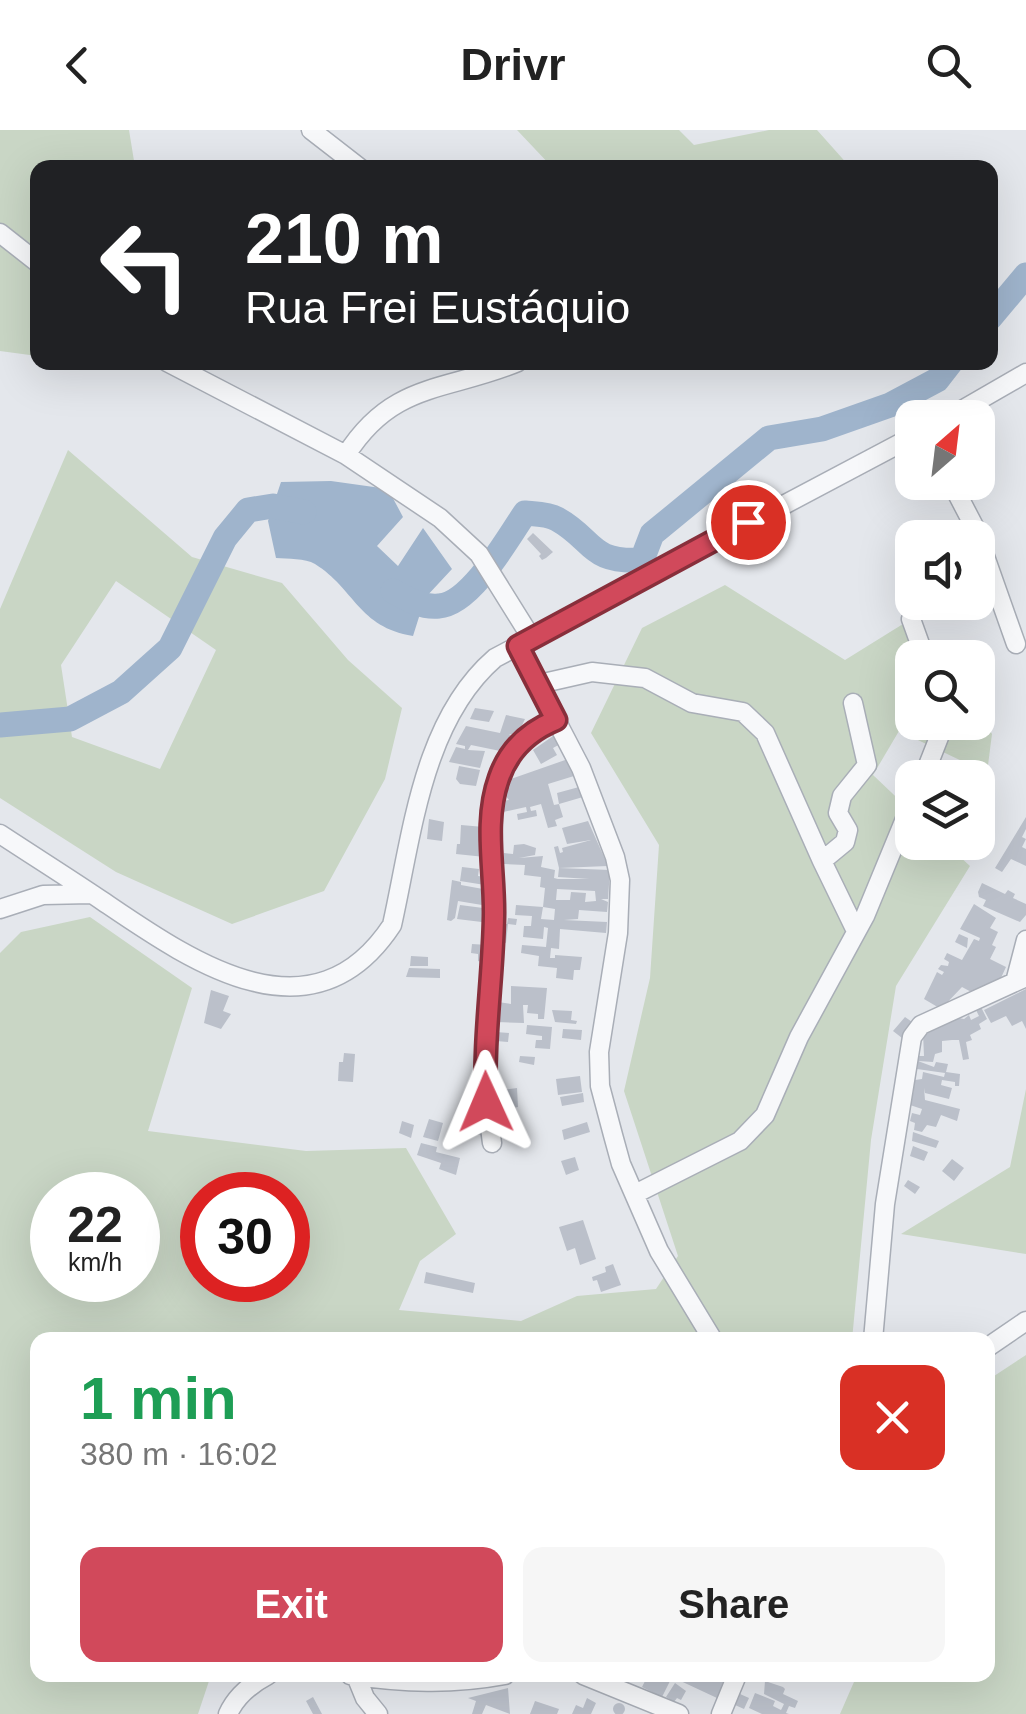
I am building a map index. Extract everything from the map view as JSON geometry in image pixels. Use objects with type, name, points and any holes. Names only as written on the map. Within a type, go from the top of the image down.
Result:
[{"type":"street","points":[[311,130],[350,160]]},
{"type":"street","points":[[0,233],[30,257]]},
{"type":"street","points":[[182,370],[346,455],[440,518],[479,554],[495,578],[539,684],[581,768],[615,857],[620,880],[618,933],[600,1038],[600,1086],[622,1164],[635,1194],[669,1270],[708,1332]]},
{"type":"street","points":[[346,455],[367,426],[403,398],[492,370]]},
{"type":"street","points":[[979,400],[1026,373]]},
{"type":"street","points":[[0,834],[183,956],[220,973],[264,985],[324,981],[358,966],[376,949],[392,925],[435,744],[449,713],[476,674],[495,658],[895,445]]},
{"type":"street","points":[[961,500],[976,528],[1016,644]]},
{"type":"street","points":[[539,684],[592,672],[644,678],[692,703],[743,712],[765,733],[856,930]]},
{"type":"street","points":[[822,861],[845,842],[848,830],[838,813],[842,796],[867,766],[853,703]]},
{"type":"street","points":[[492,1143],[485,1060],[494,915],[492,805],[500,773],[510,755],[533,730],[556,720]]},
{"type":"street","points":[[635,1194],[740,1142],[754,1130],[856,930],[895,841]]},
{"type":"street","points":[[0,909],[43,894],[91,894]]},
{"type":"street","points":[[874,1332],[884,1204],[906,1056],[916,1030],[1020,980],[1026,940]]},
{"type":"street","points":[[995,1342],[1026,1321]]},
{"type":"street","points":[[228,1714],[254,1682]]},
{"type":"street","points":[[356,1682],[378,1714]]},
{"type":"street","points":[[416,1682],[467,1682]]},
{"type":"street","points":[[600,1682],[679,1714]]},
{"type":"street","points":[[721,1714],[733,1682]]},
{"type":"green space","points":[[0,130],[129,130],[134,160],[30,160],[30,355],[0,351]]},
{"type":"green space","points":[[517,130],[679,130],[694,145],[769,130],[817,130],[844,160],[545,160]]},
{"type":"green space","points":[[68,450],[192,557],[282,583],[348,660],[402,708],[385,779],[324,891],[232,924],[116,872],[0,798],[0,609]],"holes":[[[116,581],[216,650],[160,769],[72,737],[61,665]]]},
{"type":"green space","points":[[725,585],[845,660],[912,620],[926,640],[895,640],[895,738],[873,775],[895,796],[895,860],[963,860],[970,866],[896,986],[871,1140],[853,1332],[30,1332],[30,1682],[209,1682],[198,1714],[0,1714],[0,953],[21,932],[90,917],[192,988],[148,1131],[306,1151],[406,1148],[456,1234],[420,1261],[399,1310],[521,1321],[577,1296],[656,1289],[678,1256],[624,1091],[650,978],[659,845],[591,733],[642,628]]},
{"type":"green space","points":[[918,740],[991,740],[989,760],[960,760]]},
{"type":"green space","points":[[1026,1089],[1026,1254],[901,1234],[1010,1167]]},
{"type":"green space","points":[[1026,1355],[1026,1714],[840,1714],[854,1682],[995,1682],[995,1375]]},
{"type":"water","points":[[331,481],[388,489],[403,517],[377,546],[398,566],[423,528],[452,569],[425,598],[413,636],[368,616],[315,564],[276,558],[268,521],[281,482]]},
{"type":"building","points":[[533,533],[553,552],[542,560],[527,539]]},
{"type":"building","points":[[475,708],[494,711],[489,722],[470,719]]},
{"type":"building","points":[[506,715],[525,719],[517,736],[509,734],[515,739],[510,753],[471,745],[468,750],[485,751],[480,768],[449,762],[456,747],[465,749],[456,744],[466,726],[500,733]]},
{"type":"building","points":[[556,734],[562,743],[553,748],[557,755],[541,764],[533,750]]},
{"type":"building","points":[[568,759],[574,776],[548,784],[554,805],[559,804],[563,817],[555,820],[557,826],[548,828],[541,804],[530,807],[537,816],[518,820],[517,814],[527,812],[526,807],[503,812],[501,801],[509,800],[505,795],[508,780]]},
{"type":"building","points":[[459,766],[480,770],[476,786],[460,784],[456,779]]},
{"type":"building","points":[[579,787],[583,797],[559,804],[557,793]]},
{"type":"building","points":[[1026,817],[1022,847],[1026,849],[1026,866],[1011,859],[1002,872],[995,868]]},
{"type":"building","points":[[429,819],[444,822],[442,841],[427,839]]},
{"type":"building","points":[[588,821],[608,866],[559,868],[554,847],[558,846],[560,853],[562,848],[591,840],[567,844],[562,828]]},
{"type":"building","points":[[461,825],[484,827],[480,846],[484,847],[485,857],[456,854]]},
{"type":"building","points":[[514,845],[536,848],[535,855],[519,858],[543,856],[541,867],[555,870],[554,878],[589,879],[558,877],[559,868],[610,870],[608,899],[601,899],[608,902],[607,912],[579,910],[578,919],[564,920],[607,922],[606,933],[560,929],[559,949],[551,948],[550,958],[582,957],[573,980],[556,978],[557,968],[538,966],[539,956],[521,953],[522,945],[546,947],[548,928],[544,927],[543,939],[523,937],[524,926],[531,926],[532,916],[515,915],[516,905],[543,907],[545,888],[540,887],[541,877],[524,875],[525,865],[504,864],[504,853],[513,854]],"holes":[[[557,889],[595,891],[596,901],[585,902],[586,893],[571,892],[570,900],[556,900]],[[543,907],[555,909],[554,920],[541,919]]]},
{"type":"building","points":[[462,867],[479,869],[478,876],[486,877],[485,885],[460,881]]},
{"type":"building","points":[[452,880],[483,889],[482,905],[458,901],[451,921],[447,920]]},
{"type":"building","points":[[982,883],[1005,894],[1008,890],[1015,894],[1013,898],[1026,904],[1026,915],[1020,922],[983,906],[986,900],[978,892]]},
{"type":"building","points":[[974,904],[996,918],[990,928],[998,932],[990,959],[1006,967],[1000,980],[975,994],[962,987],[941,1009],[924,999],[937,972],[944,972],[938,969],[948,966],[944,959],[947,953],[962,960],[974,939],[979,941],[980,938],[960,929]]},
{"type":"building","points":[[460,905],[491,909],[490,923],[457,919]]},
{"type":"building","points":[[508,918],[517,919],[516,925],[508,924],[506,943],[501,942],[503,924],[507,924]]},
{"type":"building","points":[[959,934],[968,938],[967,948],[955,942]]},
{"type":"building","points":[[472,944],[488,945],[487,964],[478,961],[478,954],[471,953]]},
{"type":"building","points":[[411,956],[428,957],[428,966],[410,966]]},
{"type":"building","points":[[409,968],[440,969],[440,978],[406,977]]},
{"type":"building","points":[[511,986],[547,988],[544,1019],[527,1013],[528,1005],[523,1005],[524,1023],[497,1022],[498,1002],[511,1004]]},
{"type":"building","points":[[1026,989],[1026,1029],[1022,1021],[1012,1026],[1006,1016],[991,1023],[984,1010]]},
{"type":"building","points":[[211,990],[229,996],[223,1011],[231,1014],[221,1029],[204,1023]]},
{"type":"building","points":[[981,1007],[987,1019],[979,1024],[981,1029],[970,1035],[972,1040],[966,1042],[969,1059],[963,1060],[959,1040],[952,1040],[942,1041],[942,1052],[935,1054],[933,1062],[918,1061],[919,1056],[924,1056],[923,1033],[969,1015],[971,1020],[979,1016],[976,1010]]},
{"type":"building","points":[[552,1010],[572,1011],[571,1020],[576,1024],[555,1022]]},
{"type":"building","points":[[905,1017],[915,1024],[902,1038],[893,1031]]},
{"type":"building","points":[[527,1025],[552,1027],[550,1049],[535,1048],[536,1040],[542,1040],[542,1036],[526,1034]]},
{"type":"building","points":[[563,1029],[582,1030],[581,1040],[562,1038]]},
{"type":"building","points":[[496,1032],[509,1033],[508,1042],[496,1041]]},
{"type":"building","points":[[344,1053],[355,1054],[353,1082],[338,1081],[339,1062],[343,1062]]},
{"type":"building","points":[[520,1056],[535,1057],[534,1065],[519,1062]]},
{"type":"building","points":[[918,1061],[934,1067],[936,1062],[948,1064],[946,1072],[960,1074],[959,1086],[942,1080],[941,1085],[952,1088],[949,1099],[925,1093],[924,1088],[925,1100],[960,1109],[957,1121],[941,1115],[936,1127],[927,1125],[922,1132],[914,1130],[912,1113],[920,1115],[922,1109],[907,1104],[915,1080],[922,1079],[923,1072],[944,1077],[945,1073],[917,1069]]},
{"type":"building","points":[[580,1076],[582,1092],[558,1095],[556,1079]]},
{"type":"building","points":[[517,1088],[518,1107],[496,1111],[493,1091]]},
{"type":"building","points":[[583,1093],[584,1102],[562,1106],[560,1097]]},
{"type":"building","points":[[429,1119],[443,1123],[438,1141],[423,1137]]},
{"type":"building","points":[[402,1121],[414,1125],[411,1138],[399,1133]]},
{"type":"building","points":[[458,1122],[482,1127],[482,1135],[458,1133]]},
{"type":"building","points":[[587,1122],[590,1132],[564,1140],[562,1130]]},
{"type":"building","points":[[913,1132],[939,1141],[936,1148],[912,1141]]},
{"type":"building","points":[[421,1143],[437,1147],[436,1152],[460,1158],[456,1175],[439,1169],[441,1163],[417,1155]]},
{"type":"building","points":[[913,1146],[928,1152],[924,1161],[910,1156]]},
{"type":"building","points":[[575,1157],[579,1170],[566,1175],[561,1161]]},
{"type":"building","points":[[952,1159],[964,1168],[954,1181],[942,1171]]},
{"type":"building","points":[[908,1180],[920,1187],[915,1194],[904,1186]]},
{"type":"building","points":[[583,1220],[596,1259],[580,1265],[575,1248],[567,1251],[559,1227]]},
{"type":"building","points":[[613,1264],[621,1285],[601,1292],[592,1277],[606,1272],[605,1267]]},
{"type":"building","points":[[426,1272],[475,1283],[473,1293],[424,1283]]},
{"type":"building","points":[[644,1682],[670,1682],[662,1697],[642,1687]]},
{"type":"building","points":[[683,1682],[723,1682],[717,1698]]},
{"type":"building","points":[[768,1682],[783,1687],[783,1694],[798,1701],[795,1708],[789,1706],[789,1714],[762,1714],[749,1708],[755,1693],[775,1701],[773,1706],[781,1710],[784,1704],[764,1694]]},
{"type":"building","points":[[675,1683],[686,1691],[681,1700],[677,1698],[674,1702],[666,1697]]},
{"type":"building","points":[[508,1688],[510,1714],[486,1705],[482,1714],[472,1714],[476,1701],[468,1698]]},
{"type":"building","points":[[740,1694],[749,1698],[744,1709],[735,1705]]},
{"type":"building","points":[[313,1697],[322,1714],[313,1714],[306,1701]]},
{"type":"building","points":[[587,1698],[596,1703],[591,1714],[572,1714],[576,1705],[583,1708]]},
{"type":"building","points":[[535,1701],[559,1709],[557,1714],[530,1714]]},
{"type":"building","points":[[614,1704],[624,1704],[624,1714],[614,1714]]},
{"type":"waterway","points":[[998,308],[1026,275]]},
{"type":"waterway","points":[[393,591],[427,606],[451,602],[488,568],[525,513],[557,519],[601,554],[642,560],[652,534],[769,438],[822,429],[890,405],[937,380],[945,370]]},
{"type":"waterway","points":[[0,725],[70,719],[121,692],[170,648],[225,538],[248,510],[273,506],[304,512]]},
{"type":"route","points":[[486,1102],[494,915],[492,805],[500,773],[510,755],[533,730],[556,720],[518,646],[748,522]]}]
